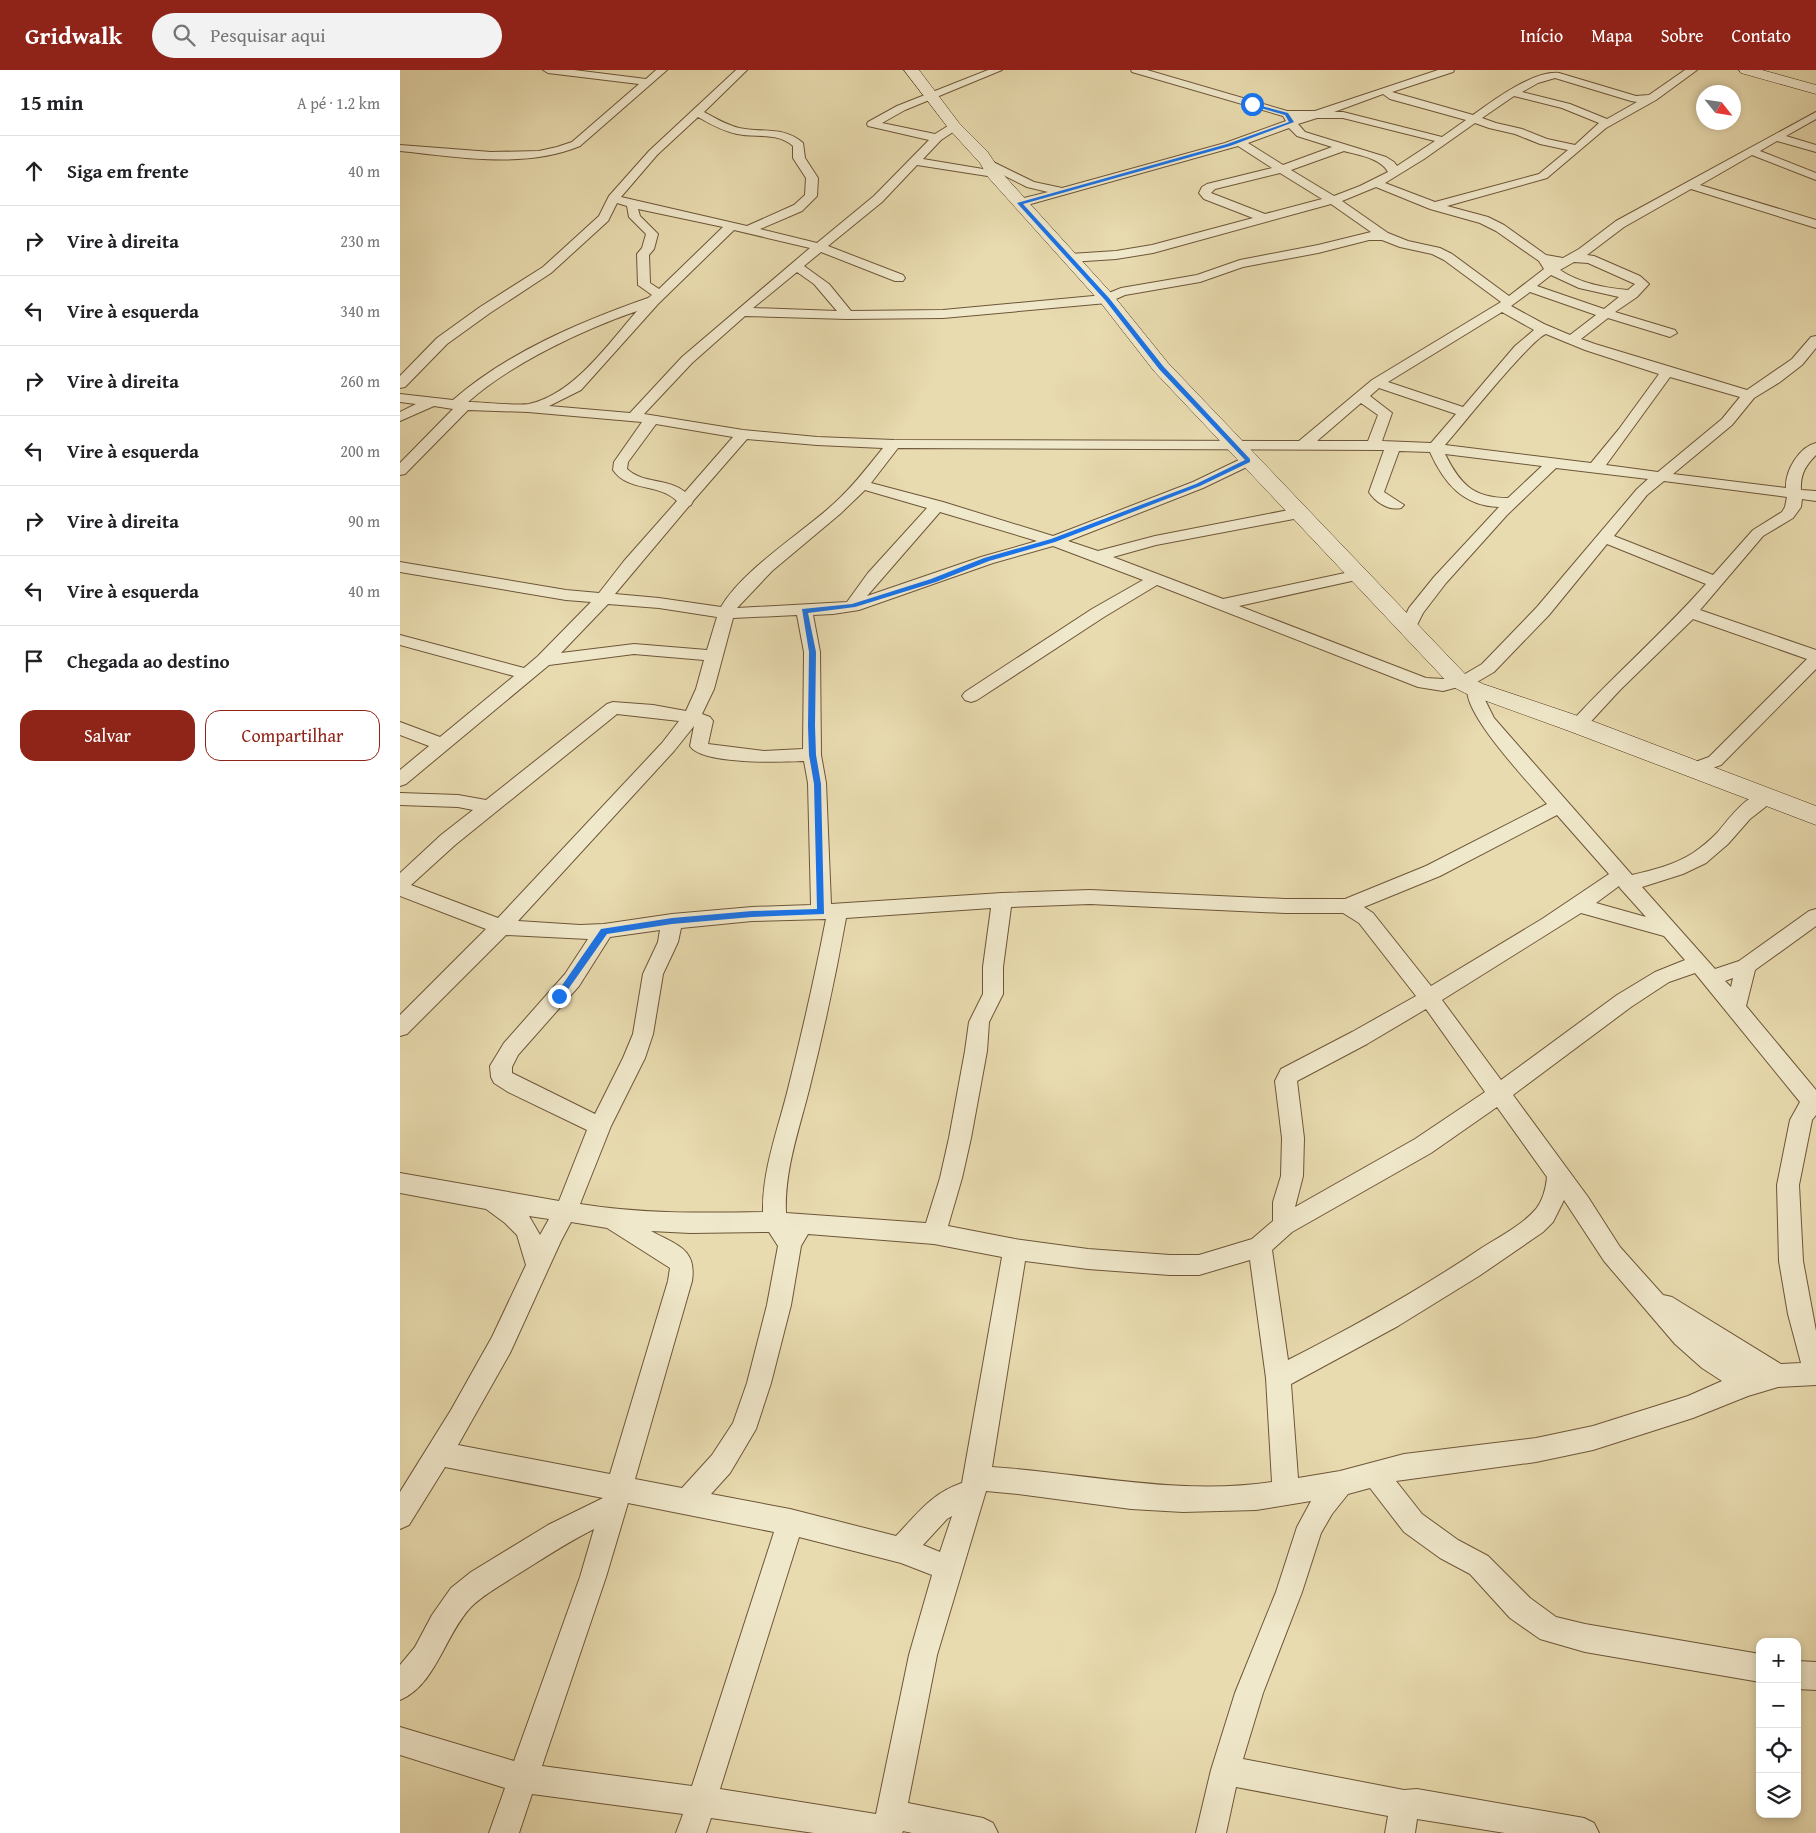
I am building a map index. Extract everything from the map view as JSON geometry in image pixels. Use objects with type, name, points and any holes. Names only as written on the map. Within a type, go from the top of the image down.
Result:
[{"type":"street","points":[[548,70],[648,82]]},
{"type":"street","points":[[400,148],[467,154],[530,155],[557,151],[576,144],[662,70]]},
{"type":"street","points":[[400,384],[442,341],[485,310],[547,270],[604,218],[613,198],[653,154],[742,70]]},
{"type":"street","points":[[911,70],[1020,203],[1107,299],[1161,368],[1408,627],[1467,685],[1487,721],[1559,806],[1676,937],[1815,1103],[1806,1110],[1801,1120],[1788,1185],[1791,1261],[1800,1314],[1809,1352],[1816,1369]]},
{"type":"street","points":[[937,138],[872,124],[901,108],[997,70]]},
{"type":"street","points":[[1136,70],[1178,81],[1218,96],[1289,118],[1312,115],[1351,117],[1442,140]]},
{"type":"street","points":[[1312,115],[1449,70]]},
{"type":"street","points":[[1434,206],[1543,176],[1608,123],[1652,98],[1692,70]]},
{"type":"street","points":[[1746,70],[1816,90]]},
{"type":"street","points":[[1070,258],[1137,252],[1333,200],[1376,183],[1394,172],[1514,93],[1540,73],[1555,75],[1635,99],[1652,98]]},
{"type":"street","points":[[1386,90],[1389,95],[1394,97],[1467,116],[1472,120],[1518,131],[1544,142],[1575,148]]},
{"type":"street","points":[[1514,93],[1566,106],[1608,123]]},
{"type":"street","points":[[698,113],[738,131],[781,135],[793,140],[799,146],[799,158],[813,184],[811,196],[805,204],[798,208],[748,230]]},
{"type":"street","points":[[1304,444],[1377,383],[1505,304],[1550,270],[1578,258],[1620,224],[1816,115]]},
{"type":"street","points":[[1020,203],[1229,145],[1246,145],[1289,118]]},
{"type":"street","points":[[1289,118],[1296,130],[1301,134],[1382,159],[1390,164],[1394,172]]},
{"type":"street","points":[[634,418],[687,360],[741,312],[878,199],[937,138],[955,126]]},
{"type":"street","points":[[1776,137],[1816,149]]},
{"type":"street","points":[[1246,145],[1333,200],[1376,234],[1404,244],[1436,251],[1448,257],[1540,330],[1573,339],[1667,372],[1749,395]]},
{"type":"street","points":[[1267,219],[1208,197],[1205,193],[1206,189],[1211,186],[1282,168],[1344,147]]},
{"type":"street","points":[[1751,151],[1816,177]]},
{"type":"street","points":[[915,161],[992,168],[1031,185],[1063,190]]},
{"type":"street","points":[[1376,183],[1434,206],[1484,220],[1500,228],[1542,258],[1550,270],[1607,292],[1632,294]]},
{"type":"street","points":[[1689,185],[1816,224]]},
{"type":"street","points":[[613,198],[820,247],[899,278]]},
{"type":"street","points":[[634,204],[632,208],[634,216],[652,234],[648,249],[643,254],[644,285],[656,298]]},
{"type":"street","points":[[528,408],[557,398],[576,387],[656,298],[731,226]]},
{"type":"street","points":[[741,312],[847,315],[943,314],[1107,299],[1121,292],[1200,278],[1240,264],[1318,249],[1376,234]]},
{"type":"street","points":[[1542,258],[1578,258],[1641,281],[1643,284],[1573,339]]},
{"type":"street","points":[[796,267],[815,276],[828,289],[847,315]]},
{"type":"street","points":[[1528,287],[1605,314],[1670,333]]},
{"type":"street","points":[[400,471],[481,383],[510,365],[558,340],[656,298]]},
{"type":"street","points":[[1434,448],[1464,412],[1540,330]]},
{"type":"street","points":[[1467,685],[1517,640],[1642,492],[1727,422],[1749,395],[1775,379],[1814,347]]},
{"type":"street","points":[[1596,467],[1607,455],[1667,372]]},
{"type":"street","points":[[1377,383],[1464,412]]},
{"type":"street","points":[[1362,396],[1385,413],[1385,418],[1373,445]]},
{"type":"street","points":[[400,398],[430,403],[528,408],[652,419],[743,434],[817,441],[894,444],[1335,444],[1434,448],[1596,467],[1662,477],[1794,489],[1816,495]]},
{"type":"street","points":[[400,417],[430,403]]},
{"type":"street","points":[[652,419],[621,462],[620,470],[625,477],[670,488],[677,492],[686,502]]},
{"type":"street","points":[[1321,431],[1335,444]]},
{"type":"street","points":[[400,780],[544,660],[603,599],[630,564],[686,502],[743,434]]},
{"type":"street","points":[[400,1028],[501,927],[628,792],[692,717],[705,689],[726,613],[734,601],[766,568],[823,523],[862,484],[894,444]]},
{"type":"street","points":[[1393,446],[1376,492],[1379,496],[1396,505]]},
{"type":"street","points":[[1578,726],[1614,686],[1690,612],[1758,533],[1763,528],[1786,517],[1792,509],[1794,476],[1797,469],[1816,447]]},
{"type":"street","points":[[1434,448],[1444,469],[1468,495],[1490,502],[1513,502]]},
{"type":"street","points":[[1607,455],[1642,492]]},
{"type":"street","points":[[400,567],[566,595],[671,604],[726,613],[804,611],[853,606],[987,560],[1053,541],[1198,485],[1248,461]]},
{"type":"street","points":[[1408,627],[1415,612],[1427,595],[1513,502],[1554,462]]},
{"type":"street","points":[[862,484],[938,505],[1097,556],[1219,605],[1424,683],[1467,685],[1578,726],[1708,770],[1767,797],[1813,813]]},
{"type":"street","points":[[853,606],[874,576],[938,505]]},
{"type":"street","points":[[1097,556],[1155,541],[1299,513]]},
{"type":"street","points":[[1604,537],[1716,582]]},
{"type":"street","points":[[1219,605],[1359,575]]},
{"type":"street","points":[[971,696],[1098,613],[1156,579]]},
{"type":"street","points":[[775,1222],[774,1199],[779,1167],[821,999],[829,911],[817,784],[812,755],[812,652],[804,611]]},
{"type":"street","points":[[1690,612],[1816,658],[1708,770]]},
{"type":"street","points":[[400,640],[527,674]]},
{"type":"street","points":[[544,660],[634,649],[714,656]]},
{"type":"street","points":[[400,884],[421,863],[611,709],[633,709],[692,717],[704,721],[699,746],[701,749],[764,757],[812,755]]},
{"type":"street","points":[[400,728],[443,745]]},
{"type":"street","points":[[1284,1225],[1284,1202],[1292,1176],[1294,1138],[1286,1081],[1289,1075],[1338,1051],[1429,998],[1624,879],[1656,877],[1682,868],[1720,842],[1736,821],[1750,808],[1767,797]]},
{"type":"street","points":[[400,799],[458,801],[491,807]]},
{"type":"street","points":[[400,888],[501,927],[555,931],[604,931],[672,921],[752,914],[1002,900],[1090,898],[1368,908],[1433,871],[1559,806]]},
{"type":"street","points":[[400,867],[421,863]]},
{"type":"street","points":[[934,1234],[951,1178],[976,1051],[979,1022],[992,1001],[993,967],[1002,900]]},
{"type":"street","points":[[1580,906],[1676,937]]},
{"type":"street","points":[[1368,908],[1429,998],[1559,1175],[1612,1254],[1684,1336],[1711,1360],[1748,1384]]},
{"type":"street","points":[[1662,977],[1746,966],[1816,916]]},
{"type":"street","points":[[400,1516],[460,1418],[501,1345],[538,1265],[566,1211],[600,1126],[634,1058],[643,1034],[653,974],[668,942],[672,921]]},
{"type":"street","points":[[640,925],[656,943],[659,950],[659,960]]},
{"type":"street","points":[[600,1126],[516,1086],[502,1077],[501,1066],[511,1049],[572,980],[604,931]]},
{"type":"street","points":[[400,1184],[612,1219],[690,1223],[775,1222],[796,1234],[934,1234],[1015,1249],[1088,1259],[1170,1265],[1198,1265],[1240,1254],[1260,1246],[1284,1225],[1423,1146],[1498,1094],[1606,1014],[1662,977],[1678,956],[1676,937]]},
{"type":"street","points":[[1736,1007],[1746,966]]},
{"type":"street","points":[[1278,1378],[1397,1315],[1471,1269],[1519,1236],[1545,1216],[1553,1202],[1559,1175]]},
{"type":"street","points":[[492,1200],[521,1221],[528,1231],[538,1265]]},
{"type":"street","points":[[504,1833],[593,1577],[677,1291],[682,1268],[680,1260],[612,1219]]},
{"type":"street","points":[[688,1501],[721,1464],[743,1429],[760,1383],[796,1234]]},
{"type":"street","points":[[1260,1246],[1278,1378],[1286,1492]]},
{"type":"street","points":[[889,1826],[923,1656],[948,1568],[975,1485],[1015,1249]]},
{"type":"street","points":[[1646,1294],[1778,1376]]},
{"type":"street","points":[[1711,1360],[1716,1395]]},
{"type":"street","points":[[901,1550],[938,1510],[975,1485],[1183,1499],[1256,1497],[1340,1484],[1404,1466],[1536,1450],[1593,1438],[1693,1406],[1716,1395],[1748,1384],[1778,1376],[1816,1374]]},
{"type":"street","points":[[438,1453],[615,1498],[688,1501],[790,1522],[901,1550],[948,1568]]},
{"type":"street","points":[[1376,1474],[1413,1524],[1479,1566],[1520,1608],[1550,1629],[1585,1638],[1756,1667]]},
{"type":"street","points":[[1212,1833],[1224,1770],[1249,1693],[1289,1592],[1310,1527],[1323,1504],[1340,1484]]},
{"type":"street","points":[[400,1686],[425,1657],[451,1612],[468,1593],[481,1582],[557,1534],[589,1518],[615,1498]]},
{"type":"street","points":[[691,1833],[760,1624],[790,1522]]},
{"type":"street","points":[[1801,1675],[1816,1676]]},
{"type":"street","points":[[400,1741],[522,1778],[889,1826],[983,1833]]},
{"type":"street","points":[[1224,1770],[1402,1819],[1417,1804],[1584,1833]]},
{"type":"route","points":[[559,996],[572,980],[604,931],[672,921],[752,914],[821,912],[817,784],[812,755],[812,652],[804,611],[853,606],[987,560],[1053,541],[1198,485],[1248,461],[1161,368],[1107,299],[1020,203],[1229,145],[1292,122],[1287,114],[1252,104]]}]
